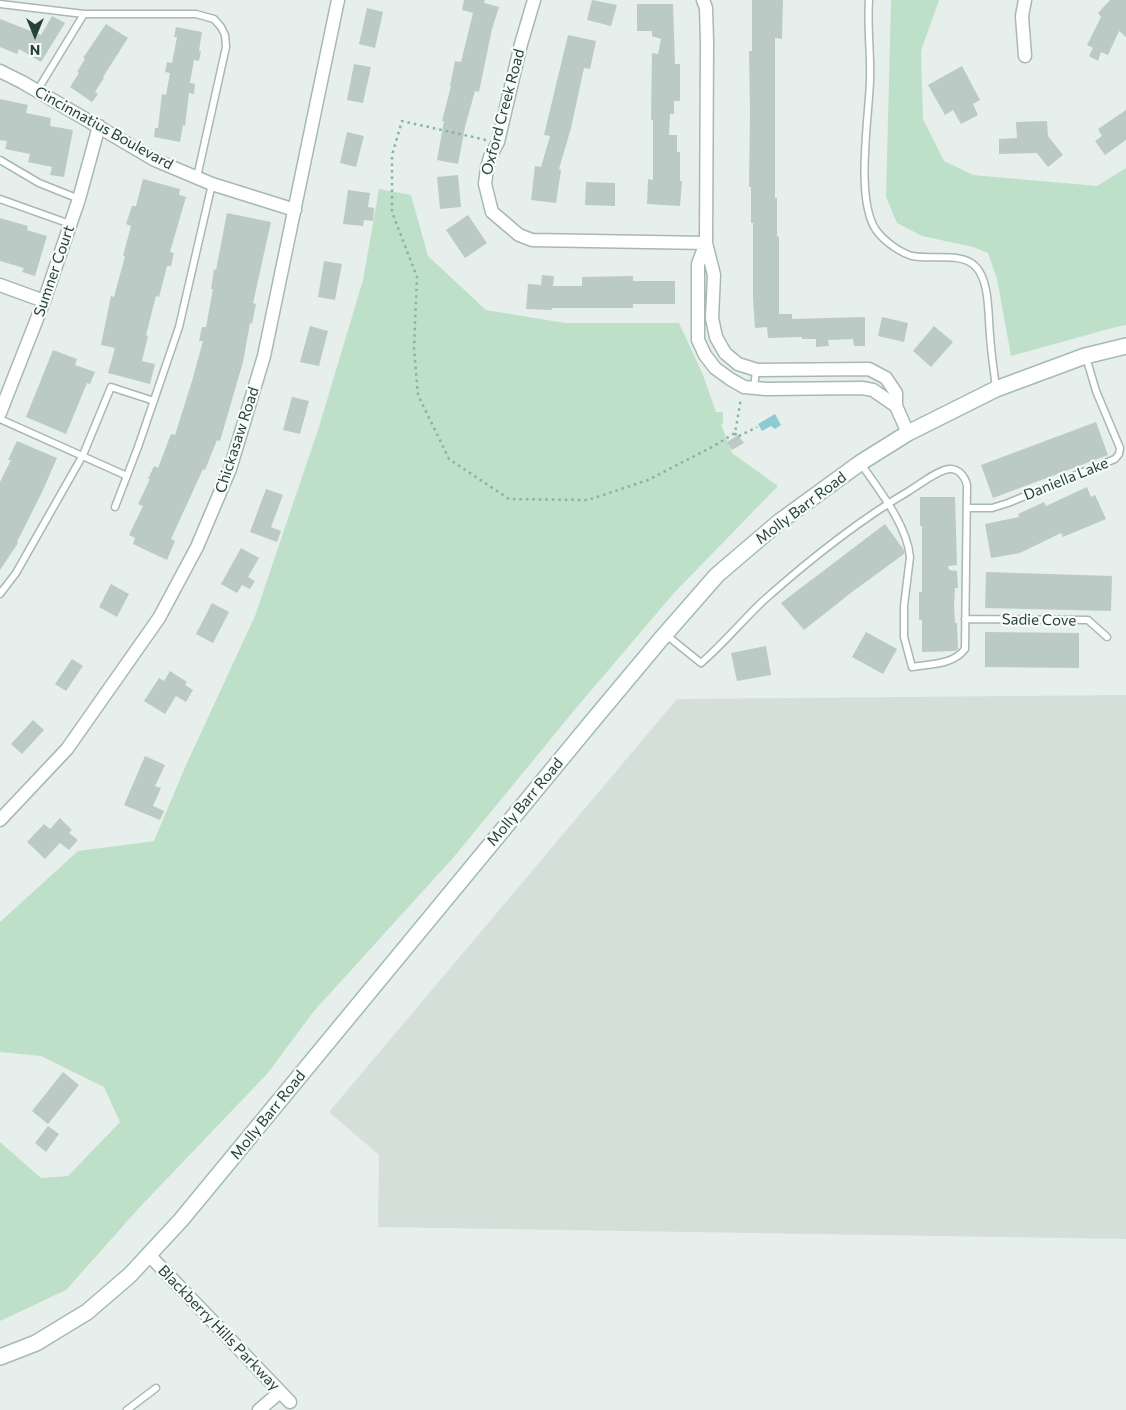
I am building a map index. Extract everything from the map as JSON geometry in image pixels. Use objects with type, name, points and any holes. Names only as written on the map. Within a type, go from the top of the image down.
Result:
[{"type":"main road","name":"Molly Barr Road","points":[[0,1357],[36,1343],[87,1312],[130,1276],[188,1212],[665,634],[718,575],[779,522],[860,463],[908,432],[996,390],[1086,356],[1126,346]]},
{"type":"street","name":"Chickasaw Road","points":[[0,820],[67,749],[160,618],[197,547],[230,469],[264,356],[338,0]]},
{"type":"street","name":"Oxford Creek Road","points":[[534,0],[521,44],[498,142],[490,157],[484,184],[492,212],[519,235],[532,240],[706,243]]},
{"type":"street","points":[[703,0],[706,8],[707,42],[706,243],[714,275],[712,318],[716,337],[724,354],[738,364],[756,370],[869,370],[886,378],[896,393],[896,406],[908,432]]},
{"type":"street","points":[[1025,0],[1022,16],[1025,56]]},
{"type":"street","name":"Cincinnatius Boulevard","points":[[0,71],[155,160],[212,184],[295,210]]},
{"type":"street","name":"Sumner Court","points":[[0,412],[44,302],[78,199],[98,126]]},
{"type":"street","points":[[706,243],[698,264],[698,340],[715,368],[730,380],[749,388],[862,388],[873,390],[896,406]]},
{"type":"street","points":[[0,285],[44,302]]},
{"type":"street","name":"Blackberry Hills Parkway","points":[[149,1255],[290,1402]]},
{"type":"street","points":[[259,1410],[280,1392]]},
{"type":"lane","points":[[869,0],[870,81],[865,190],[868,215],[876,230],[889,244],[911,256],[966,260],[976,266],[988,298],[996,390]]},
{"type":"lane","points":[[0,4],[84,14],[196,14],[214,20],[221,27],[225,36],[226,47],[197,177]]},
{"type":"lane","points":[[37,91],[84,14]]},
{"type":"lane","points":[[0,160],[39,184],[78,199]]},
{"type":"lane","points":[[115,507],[179,327],[212,184]]},
{"type":"lane","points":[[0,199],[70,224]]},
{"type":"lane","name":"Daniella Lake","points":[[967,508],[992,508],[1008,503],[1115,459],[1119,454],[1120,448],[1096,391],[1086,356]]},
{"type":"lane","points":[[749,388],[756,370]]},
{"type":"lane","points":[[0,594],[16,573],[83,455],[111,387],[154,400]]},
{"type":"lane","points":[[0,419],[127,476]]},
{"type":"lane","points":[[665,634],[701,663],[762,603],[828,546],[888,504],[950,468],[958,471],[966,478],[967,485],[964,649],[959,657],[946,662],[912,667],[904,637],[904,606],[910,550],[906,538],[888,504],[860,463]]},
{"type":"lane","name":"Sadie Cove","points":[[965,619],[1088,620],[1107,637]]},
{"type":"lane","points":[[127,1410],[156,1388]]},
{"type":"path","points":[[498,142],[402,121],[392,155],[392,212],[417,277],[414,349],[418,395],[449,459],[509,499],[588,500],[648,480],[712,447],[734,433],[749,388]]},
{"type":"path","points":[[734,433],[738,437],[758,427]]},
{"type":"shaded area","points":[[1126,695],[1126,1239],[378,1227],[379,1155],[329,1112],[677,699]]},
{"type":"green space","points":[[891,0],[939,0],[921,51],[923,119],[944,161],[973,175],[1097,186],[1126,168],[1126,325],[1011,356],[997,279],[988,253],[973,247],[922,236],[897,223],[886,197]]},
{"type":"green space","points":[[379,189],[411,195],[428,256],[486,310],[565,323],[679,323],[703,375],[716,412],[723,412],[723,424],[721,424],[732,453],[778,486],[674,593],[453,858],[314,1011],[267,1074],[139,1208],[66,1290],[0,1321],[0,1142],[41,1178],[68,1176],[120,1122],[104,1087],[41,1056],[0,1052],[0,922],[78,851],[154,841],[186,765],[255,616],[318,430],[363,280]]},
{"type":"water","points":[[775,414],[781,425],[775,429],[771,426],[762,431],[758,424]]},
{"type":"building","points":[[464,0],[485,0],[484,3],[499,7],[492,29],[479,92],[475,91],[465,127],[458,164],[437,160],[444,121],[442,121],[455,61],[461,62],[473,13],[462,10]]},
{"type":"building","points":[[592,0],[617,5],[611,26],[587,20]]},
{"type":"building","points":[[752,0],[783,0],[782,39],[775,38],[775,198],[777,198],[777,236],[779,237],[779,314],[792,314],[792,319],[865,317],[865,346],[854,346],[853,339],[828,340],[829,346],[816,347],[816,339],[802,339],[802,337],[768,338],[767,327],[755,328],[753,223],[751,223],[751,187],[749,187],[749,51],[752,51]]},
{"type":"building","points":[[1110,0],[1126,0],[1126,37],[1119,31],[1108,55],[1101,52],[1098,61],[1089,56],[1093,48],[1087,45],[1101,17],[1098,13]]},
{"type":"building","points":[[637,4],[673,4],[675,64],[680,64],[680,101],[674,101],[674,114],[670,114],[669,135],[677,135],[677,152],[680,152],[680,181],[682,181],[680,206],[647,204],[648,179],[653,180],[653,120],[651,120],[652,53],[658,54],[661,39],[652,36],[652,31],[637,31]]},
{"type":"building","points":[[367,8],[383,12],[375,48],[359,44]]},
{"type":"building","points":[[52,16],[65,23],[41,62],[19,49],[17,54],[0,47],[0,19],[41,35]]},
{"type":"building","points":[[106,24],[128,38],[103,77],[95,92],[98,94],[92,102],[70,87],[79,73],[77,72],[85,59],[83,58]]},
{"type":"building","points":[[176,27],[202,32],[199,61],[194,60],[190,83],[195,84],[194,94],[189,93],[185,126],[183,125],[180,142],[154,137],[155,128],[158,128],[162,94],[166,95],[170,73],[165,72],[167,62],[172,63],[177,37],[174,37]]},
{"type":"building","points":[[568,35],[596,41],[590,69],[584,68],[571,128],[559,169],[561,170],[556,203],[531,200],[535,166],[541,167],[550,136],[544,135]]},
{"type":"building","points":[[354,64],[371,67],[363,103],[347,100]]},
{"type":"building","points":[[962,66],[980,100],[973,104],[978,115],[961,124],[953,110],[945,115],[928,85]]},
{"type":"building","points":[[0,99],[28,105],[26,113],[51,118],[50,126],[73,130],[64,177],[50,175],[52,167],[28,162],[30,154],[5,149],[7,141],[0,140]]},
{"type":"building","points":[[1126,110],[1126,140],[1105,155],[1095,141],[1102,136],[1098,129]]},
{"type":"building","points":[[1047,121],[1048,136],[1063,155],[1048,167],[1037,153],[999,154],[999,139],[1017,138],[1016,122]]},
{"type":"building","points":[[347,132],[364,136],[356,167],[340,163]]},
{"type":"building","points":[[458,175],[461,207],[440,209],[437,177]]},
{"type":"building","points":[[143,179],[180,189],[179,195],[186,197],[170,252],[174,253],[171,266],[167,266],[159,297],[156,296],[146,335],[148,336],[142,361],[155,364],[150,384],[108,373],[115,348],[101,345],[111,296],[114,297],[125,256],[123,256],[131,226],[126,224],[132,206],[136,206]]},
{"type":"building","points":[[586,182],[615,183],[615,206],[585,205]]},
{"type":"building","points":[[348,190],[370,193],[368,207],[374,208],[373,221],[364,220],[363,226],[343,224]]},
{"type":"building","points":[[227,213],[271,222],[253,303],[256,304],[252,324],[250,323],[243,362],[220,441],[217,440],[205,470],[203,469],[171,539],[175,541],[167,560],[133,544],[135,538],[129,535],[143,506],[138,504],[150,479],[148,479],[154,466],[158,468],[171,434],[175,435],[192,381],[203,341],[199,341],[202,327],[206,327],[213,289],[211,289],[214,269],[216,270]]},
{"type":"building","points":[[468,215],[487,243],[465,258],[446,230]]},
{"type":"building","points":[[0,218],[28,226],[27,230],[47,236],[35,276],[22,272],[24,268],[0,261]]},
{"type":"building","points":[[324,261],[342,264],[335,300],[318,297]]},
{"type":"building","points":[[542,275],[554,276],[553,286],[582,286],[582,277],[633,276],[633,281],[675,281],[675,304],[633,304],[633,308],[526,309],[528,284],[541,285]]},
{"type":"building","points":[[882,317],[908,323],[904,342],[878,336]]},
{"type":"building","points":[[310,326],[328,331],[319,366],[300,362]]},
{"type":"building","points":[[934,326],[953,342],[931,367],[913,351]]},
{"type":"building","points":[[53,350],[77,359],[75,365],[95,372],[90,384],[87,383],[66,434],[26,417]]},
{"type":"building","points":[[292,397],[309,401],[300,434],[283,430]]},
{"type":"building","points":[[1096,422],[1108,455],[993,498],[981,465]]},
{"type":"building","points":[[738,435],[744,443],[732,450],[727,442]]},
{"type":"building","points":[[17,441],[57,458],[18,543],[0,570],[0,482],[11,460],[8,460]]},
{"type":"building","points":[[1087,487],[1091,497],[1095,495],[1106,519],[1063,537],[1061,533],[1020,553],[991,558],[985,524],[1019,517],[1018,514],[1044,502],[1046,506]]},
{"type":"building","points":[[266,489],[283,495],[271,527],[281,531],[277,542],[250,532]]},
{"type":"building","points":[[920,497],[955,497],[957,565],[948,566],[949,570],[957,571],[958,588],[955,588],[954,607],[958,649],[955,651],[922,652],[922,620],[919,620],[919,592],[922,592]]},
{"type":"building","points":[[885,524],[904,550],[904,554],[804,630],[781,603]]},
{"type":"building","points":[[241,548],[259,558],[248,577],[255,581],[250,589],[242,585],[237,593],[221,584]]},
{"type":"building","points":[[986,572],[1112,576],[1111,611],[985,608]]},
{"type":"building","points":[[111,584],[129,594],[117,617],[99,607]]},
{"type":"building","points":[[212,603],[229,612],[213,643],[196,634]]},
{"type":"building","points":[[866,632],[897,649],[883,674],[852,657]]},
{"type":"building","points":[[985,632],[1079,633],[1079,668],[985,667]]},
{"type":"building","points":[[766,646],[771,675],[737,681],[731,653]]},
{"type":"building","points":[[72,659],[83,666],[66,691],[55,684]]},
{"type":"building","points":[[170,671],[187,682],[185,685],[193,690],[186,702],[176,696],[165,714],[144,701],[159,678],[164,681]]},
{"type":"building","points":[[33,720],[44,730],[22,754],[11,744]]},
{"type":"building","points":[[145,756],[165,765],[155,786],[161,788],[153,806],[164,811],[160,820],[124,805]]},
{"type":"building","points":[[60,818],[72,830],[69,833],[78,840],[69,850],[60,843],[45,859],[27,842],[44,824],[50,829]]},
{"type":"building","points":[[63,1072],[79,1085],[48,1124],[32,1111]]},
{"type":"building","points":[[48,1126],[59,1134],[46,1152],[35,1143]]}]
